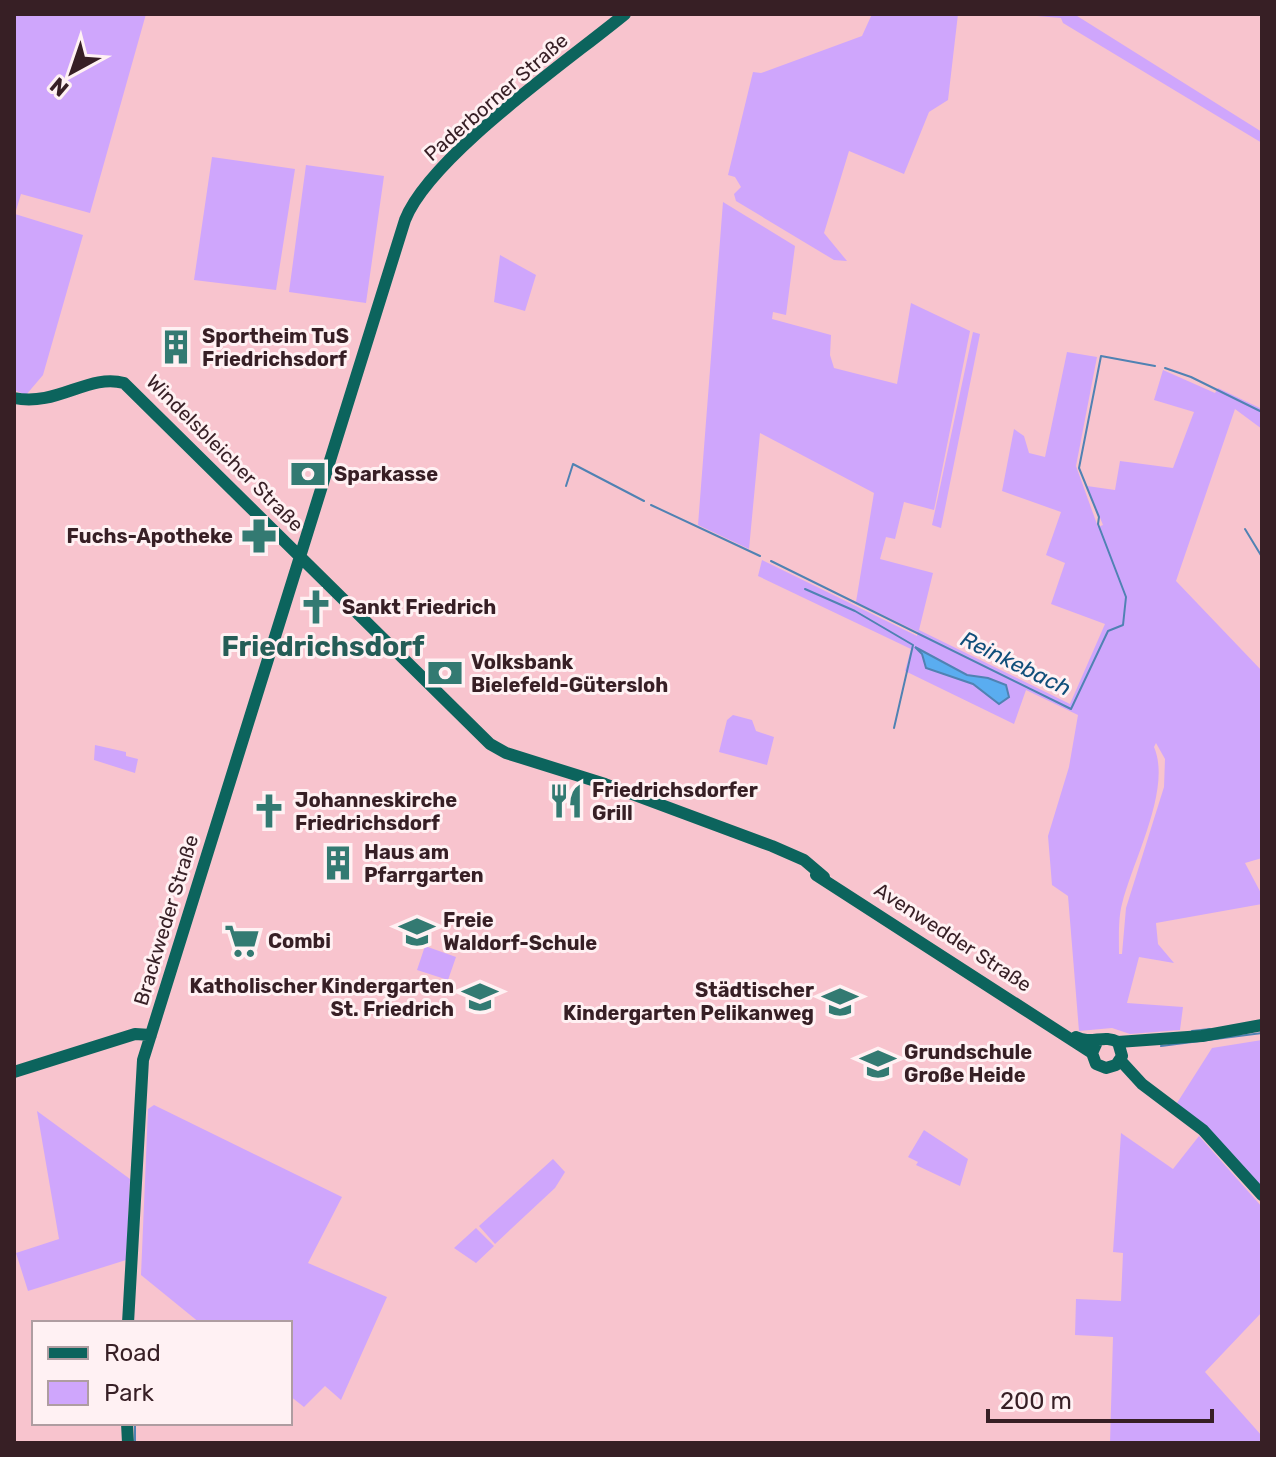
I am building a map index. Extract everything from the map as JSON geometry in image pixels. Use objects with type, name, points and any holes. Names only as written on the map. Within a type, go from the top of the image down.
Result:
[{"type":"main road","name":"Paderborner Straße","points":[[301,556],[364,350],[369,324],[376,313],[405,220],[418,195],[469,142],[625,14]]},
{"type":"main road","name":"Windelsbleicher Straße","points":[[14,399],[36,402],[105,381],[129,386],[301,556]]},
{"type":"main road","name":"Avenwedder Straße","points":[[301,556],[490,744],[772,846],[1061,1031],[1094,1048]]},
{"type":"main road","name":"Brackweder Straße","points":[[131,1321],[140,1085],[151,1035],[301,556]]},
{"type":"main road","points":[[1262,1025],[1146,1042],[1118,1056],[1096,1064],[1094,1048],[1106,1038],[1118,1056],[1142,1084],[1203,1130],[1262,1195]]},
{"type":"main road","points":[[14,1072],[135,1034],[151,1035]]},
{"type":"green space","points":[[14,14],[146,14],[90,213],[21,194],[15,214],[83,235],[43,375],[26,395],[14,390]]},
{"type":"green space","points":[[872,14],[958,14],[948,100],[929,112],[904,174],[849,151],[824,233],[847,261],[834,260],[736,201],[734,194],[741,187],[735,177],[728,175],[753,72],[761,73],[862,36]]},
{"type":"green space","points":[[1013,14],[1074,14],[1262,132],[1262,143],[1063,23],[1061,18]]},
{"type":"green space","points":[[212,157],[295,169],[276,290],[194,280]]},
{"type":"green space","points":[[306,165],[384,176],[366,303],[289,292]]},
{"type":"green space","points":[[723,202],[795,246],[786,315],[773,312],[772,319],[831,335],[830,355],[834,368],[897,384],[911,303],[970,331],[934,510],[904,502],[895,539],[886,537],[880,559],[933,573],[919,630],[1070,704],[1105,624],[1051,604],[1065,563],[1046,555],[1061,512],[1002,491],[1014,429],[1024,436],[1029,453],[1045,457],[1067,352],[1097,357],[1076,466],[1098,527],[1103,525],[1087,486],[1115,490],[1120,461],[1173,468],[1194,412],[1154,400],[1163,370],[1215,393],[1218,388],[1262,409],[1262,429],[1235,409],[1176,581],[1262,671],[1262,858],[1245,863],[1262,895],[1262,904],[1156,923],[1158,944],[1174,963],[1139,957],[1127,1003],[1183,1007],[1180,1030],[1130,1034],[1112,1028],[1079,1031],[1068,896],[1052,885],[1048,836],[1069,767],[1078,715],[1026,690],[1014,724],[905,671],[911,649],[758,576],[762,560],[917,636],[918,632],[856,602],[874,493],[760,433],[749,549],[698,525]],"holes":[[[1156,743],[1165,759],[1164,787],[1126,908],[1122,954],[1119,954],[1122,904],[1155,804],[1158,783]]]},
{"type":"green space","points":[[500,255],[536,275],[525,311],[494,302]]},
{"type":"green space","points":[[973,332],[980,334],[941,528],[932,525]]},
{"type":"green space","points":[[733,715],[752,720],[756,731],[774,737],[767,765],[719,752],[727,720]]},
{"type":"green space","points":[[95,745],[126,752],[126,756],[138,759],[135,773],[94,760]]},
{"type":"green space","points":[[425,946],[456,957],[448,980],[417,970]]},
{"type":"green space","points":[[1262,1040],[1262,1187],[1177,1103],[1212,1048]]},
{"type":"green space","points":[[154,1105],[342,1197],[308,1263],[387,1297],[341,1400],[325,1386],[304,1407],[292,1398],[292,1321],[198,1321],[141,1275],[148,1109]]},
{"type":"green space","points":[[37,1111],[130,1179],[126,1260],[28,1291],[16,1253],[59,1239]]},
{"type":"green space","points":[[924,1130],[968,1159],[960,1186],[916,1165],[918,1162],[908,1157]]},
{"type":"green space","points":[[1121,1133],[1173,1169],[1199,1136],[1262,1207],[1262,1312],[1205,1372],[1262,1436],[1262,1443],[1110,1443],[1113,1337],[1075,1335],[1076,1299],[1121,1301],[1123,1253],[1113,1252]]},
{"type":"green space","points":[[553,1159],[565,1172],[555,1188],[495,1244],[479,1226]]},
{"type":"green space","points":[[476,1228],[494,1246],[476,1263],[454,1248]]},
{"type":"water","points":[[915,647],[967,675],[1006,685],[1009,697],[999,704],[973,684],[926,668],[922,654]]},
{"type":"waterway","name":"Reinkebach","points":[[771,561],[1071,709],[1108,631],[1123,625],[1126,597],[1079,468],[1101,356],[1155,366]]},
{"type":"waterway","points":[[1165,368],[1191,377],[1262,412]]},
{"type":"waterway","name":"Reinkebach","points":[[566,486],[573,464],[644,501]]},
{"type":"waterway","name":"Reinkebach","points":[[651,505],[760,556]]},
{"type":"waterway","points":[[1245,529],[1262,557]]},
{"type":"waterway","points":[[805,589],[855,611],[913,645],[894,728]]},
{"type":"waterway","points":[[1192,1031],[1210,1029]]},
{"type":"waterway","points":[[1161,1046],[1262,1033]]},
{"type":"waterway","points":[[135,1425],[135,1443]]},
{"type":"place","name":"Sportheim TuS Friedrichsdorf","points":[[176,347]]},
{"type":"place","name":"Sparkasse","points":[[308,474]]},
{"type":"place","name":"Fuchs-Apotheke","points":[[259,536]]},
{"type":"place","name":"Sankt Friedrich","points":[[316,607]]},
{"type":"place","name":"Volksbank Bielefeld-Gütersloh","points":[[445,673]]},
{"type":"place","name":"Friedrichsdorfer Grill","points":[[566,801]]},
{"type":"place","name":"Johanneskirche Friedrichsdorf","points":[[269,811]]},
{"type":"place","name":"Haus am Pfarrgarten","points":[[338,863]]},
{"type":"place","name":"Freie Waldorf-Schule","points":[[417,932]]},
{"type":"place","name":"Combi","points":[[242,941]]},
{"type":"place","name":"Katholischer Kindergarten St. Friedrich","points":[[480,997]]},
{"type":"place","name":"Städtischer Kindergarten Pelikanweg","points":[[840,1002]]},
{"type":"place","name":"Grundschule Große Heide","points":[[878,1064]]},
{"type":"district","name":"Friedrichsdorf","points":[[323,646]]}]
